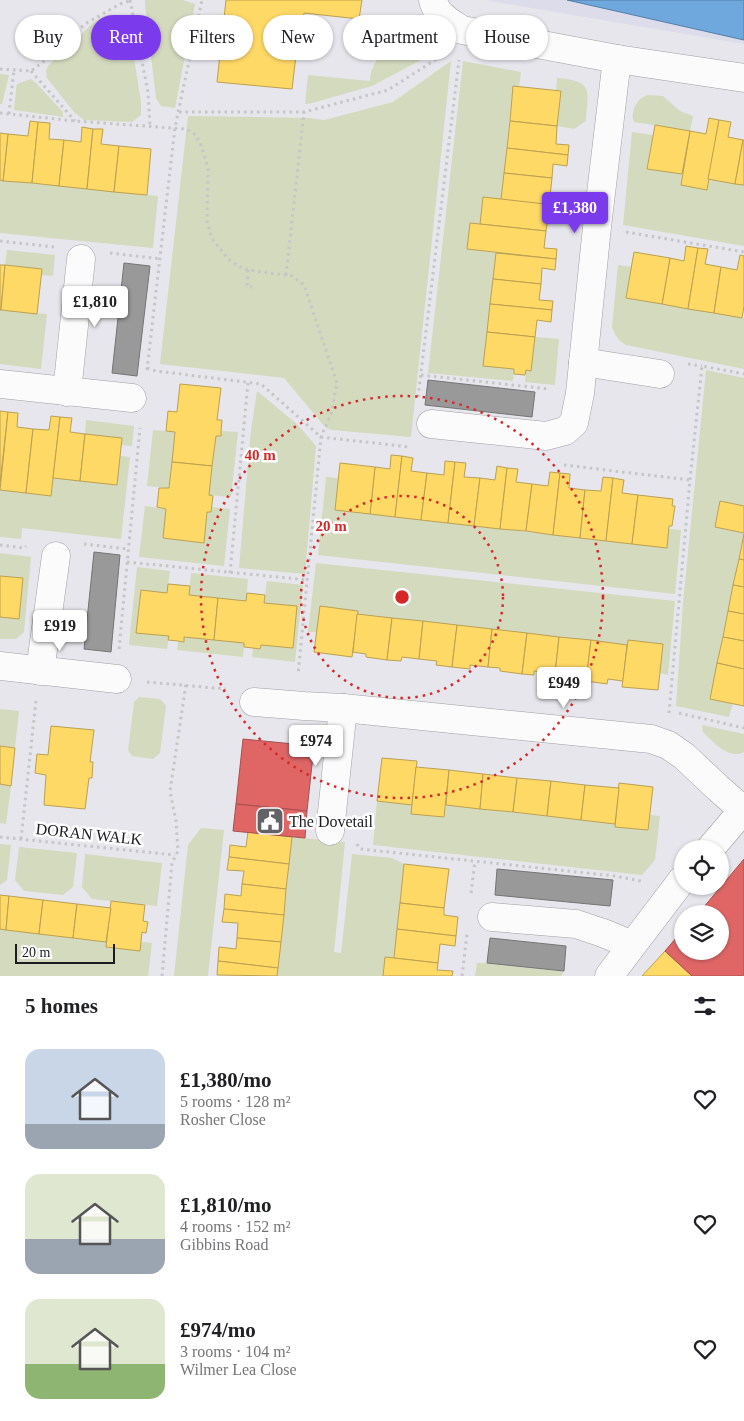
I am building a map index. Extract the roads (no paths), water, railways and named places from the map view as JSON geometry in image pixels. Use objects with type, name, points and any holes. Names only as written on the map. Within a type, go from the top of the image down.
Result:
[{"type":"street","points":[[433,0],[434,5],[444,18],[462,35],[744,78]]},
{"type":"street","points":[[431,424],[546,436],[565,431],[574,424],[580,393],[617,59]]},
{"type":"street","points":[[67,392],[81,259]]},
{"type":"street","points":[[583,362],[660,374]]},
{"type":"street","points":[[0,384],[132,398]]},
{"type":"street","points":[[40,671],[56,556]]},
{"type":"street","points":[[0,666],[116,679]]},
{"type":"street","points":[[254,702],[343,708],[650,739],[668,745],[684,756],[744,809],[718,840]]},
{"type":"street","points":[[330,831],[343,708]]},
{"type":"street","points":[[609,976],[674,890]]},
{"type":"street","points":[[492,917],[576,924],[632,945]]},
{"type":"place","name":"The Dovetail","points":[[270,821]]}]
